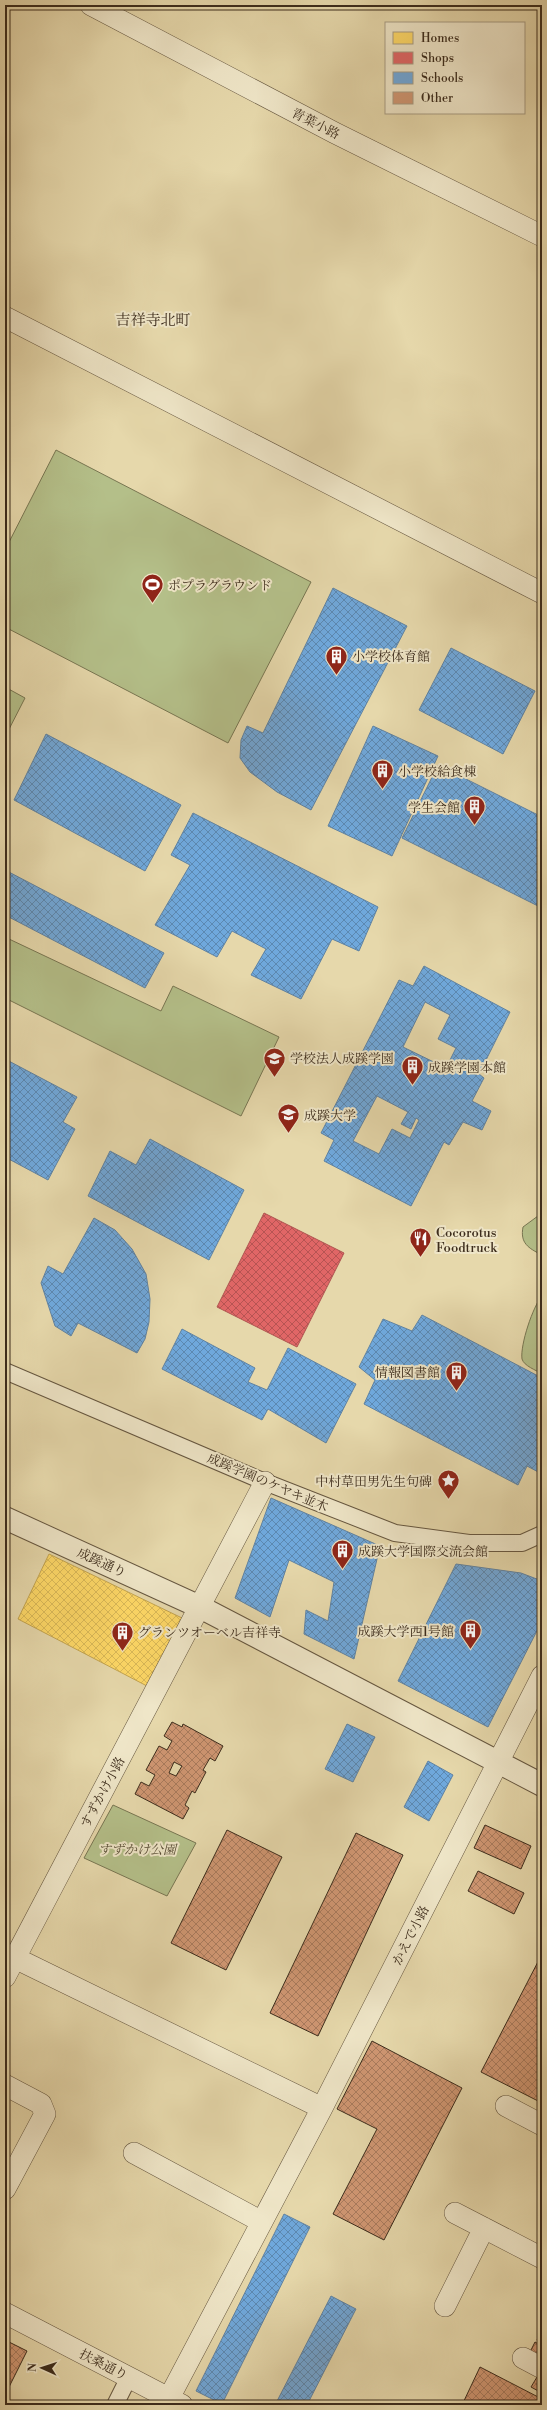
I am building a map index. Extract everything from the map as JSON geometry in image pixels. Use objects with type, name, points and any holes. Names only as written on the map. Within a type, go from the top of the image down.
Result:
[{"type":"street","name":"青葉小路","points":[[91,5],[334,133],[542,236]]},
{"type":"street","points":[[5,317],[542,593]]},
{"type":"street","name":"成蹊学園のケヤキ並木","points":[[5,1371],[265,1482],[356,1519],[411,1537],[469,1543],[522,1543],[542,1534]]},
{"type":"street","name":"すずかけ小路","points":[[5,1978],[265,1482]]},
{"type":"street","name":"成蹊通り","points":[[5,1518],[200,1607],[497,1763]]},
{"type":"street","name":"かえで小路","points":[[176,2402],[262,2222],[322,2108],[542,1676]]},
{"type":"street","points":[[497,1763],[542,1786]]},
{"type":"street","points":[[15,1958],[322,2108]]},
{"type":"street","points":[[5,2085],[41,2104],[45,2114],[5,2189]]},
{"type":"street","points":[[506,2106],[542,2125]]},
{"type":"street","points":[[134,2153],[262,2222]]},
{"type":"street","points":[[455,2213],[542,2258]]},
{"type":"street","points":[[445,2306],[484,2228]]},
{"type":"street","name":"扶桑通り","points":[[5,2313],[176,2402]]},
{"type":"street","points":[[523,2358],[542,2368]]},
{"type":"street","points":[[115,2405],[129,2377]]},
{"type":"green space","name":"ポプラグラウンド","points":[[56,450],[311,582],[228,743],[5,627],[5,550]]},
{"type":"green space","points":[[5,687],[25,698],[5,737]]},
{"type":"green space","points":[[9,939],[161,1011],[173,986],[279,1037],[241,1116],[5,998],[5,948]]},
{"type":"green space","points":[[542,1213],[542,1255],[526,1244],[522,1233],[523,1227]]},
{"type":"green space","points":[[542,1296],[542,1374],[525,1364],[522,1359],[522,1353],[525,1336],[531,1317],[538,1301]]},
{"type":"green space","name":"すずかけ公園","points":[[113,1805],[196,1843],[167,1896],[84,1858]]},
{"type":"building: Homes","name":"グランツオーベル吉祥寺","points":[[49,1554],[182,1618],[147,1686],[18,1619]]},
{"type":"building: Shops","points":[[264,1213],[344,1253],[297,1347],[217,1307]]},
{"type":"building: Schools","name":"小学校体育館","points":[[333,588],[407,626],[311,810],[277,792],[250,772],[240,758],[241,740],[247,726],[263,733]]},
{"type":"building: Schools","points":[[451,648],[535,691],[503,754],[419,710]]},
{"type":"building: Schools","name":"小学校給食棟","points":[[373,726],[438,756],[392,856],[328,826]]},
{"type":"building: Schools","points":[[46,734],[181,805],[145,871],[14,800]]},
{"type":"building: Schools","name":"学生会館","points":[[438,765],[542,817],[542,908],[402,838]]},
{"type":"building: Schools","points":[[193,813],[378,907],[359,951],[332,939],[301,999],[251,975],[266,949],[232,931],[217,957],[155,925],[190,865],[171,855]]},
{"type":"building: Schools","points":[[5,870],[164,953],[145,988],[5,915]]},
{"type":"building: Schools","name":"成蹊学園本館","points":[[424,966],[510,1012],[479,1074],[484,1078],[472,1101],[491,1111],[482,1130],[463,1122],[449,1145],[444,1142],[411,1206],[324,1161],[334,1140],[321,1133],[399,980],[413,986]],"holes":[[[425,1002],[450,1015],[438,1039],[456,1048],[446,1068],[403,1047]],[[377,1096],[408,1112],[401,1124],[411,1129],[416,1118],[419,1120],[410,1138],[392,1129],[379,1154],[353,1141]]]},
{"type":"building: Schools","points":[[5,1059],[77,1097],[63,1122],[75,1129],[48,1180],[5,1157]]},
{"type":"building: Schools","points":[[150,1139],[244,1190],[209,1260],[88,1196],[110,1151],[136,1165]]},
{"type":"building: Schools","points":[[94,1218],[115,1230],[132,1249],[146,1274],[150,1299],[149,1322],[145,1339],[137,1353],[78,1323],[71,1336],[55,1326],[41,1283],[48,1266],[63,1274]]},
{"type":"building: Schools","name":"情報図書館","points":[[422,1315],[542,1378],[542,1474],[527,1466],[518,1485],[364,1404],[375,1380],[359,1367],[383,1319],[412,1331]]},
{"type":"building: Schools","points":[[182,1329],[255,1368],[248,1382],[267,1390],[288,1348],[356,1384],[326,1443],[268,1409],[262,1420],[162,1369]]},
{"type":"building: Schools","name":"成蹊大学国際交流会館","points":[[271,1498],[380,1546],[354,1659],[304,1634],[306,1610],[328,1621],[334,1582],[289,1560],[270,1617],[235,1598]]},
{"type":"building: Schools","name":"成蹊大学西1号館","points":[[456,1564],[521,1573],[542,1581],[542,1621],[488,1727],[398,1681]]},
{"type":"building: Schools","points":[[347,1724],[375,1737],[353,1782],[325,1769]]},
{"type":"building: Schools","points":[[428,1761],[453,1775],[429,1821],[404,1807]]},
{"type":"building: Schools","points":[[284,2214],[310,2227],[222,2404],[196,2391]]},
{"type":"building: Schools","points":[[331,2296],[356,2309],[307,2405],[275,2405]]},
{"type":"building: Other","points":[[172,1722],[182,1727],[183,1724],[223,1746],[215,1761],[210,1758],[203,1770],[206,1772],[195,1793],[192,1791],[185,1805],[189,1808],[183,1819],[135,1794],[141,1782],[149,1786],[155,1775],[146,1770],[159,1746],[167,1750],[172,1741],[164,1736]],"holes":[[[174,1762],[182,1766],[176,1776],[169,1773]]]},
{"type":"building: Other","points":[[485,1825],[531,1846],[521,1869],[474,1848]]},
{"type":"building: Other","points":[[227,1830],[282,1857],[226,1970],[171,1943]]},
{"type":"building: Other","points":[[356,1833],[403,1855],[318,2036],[270,2013]]},
{"type":"building: Other","points":[[478,1871],[524,1893],[514,1914],[468,1891]]},
{"type":"building: Other","points":[[542,1954],[542,2103],[481,2072]]},
{"type":"building: Other","points":[[372,2041],[462,2088],[384,2240],[333,2214],[377,2129],[337,2109]]},
{"type":"building: Other","points":[[542,2331],[542,2342],[537,2340]]},
{"type":"building: Other","points":[[5,2340],[27,2351],[5,2395]]},
{"type":"building: Other","points":[[535,2342],[542,2346],[542,2361],[529,2354]]},
{"type":"building: Other","points":[[480,2367],[542,2399],[542,2405],[462,2405]]},
{"type":"building: Other","points":[[537,2377],[542,2380],[542,2393],[531,2387]]},
{"type":"place","name":"ポプラグラウンド","points":[[152,604]]},
{"type":"place","name":"小学校体育館","points":[[336,676]]},
{"type":"place","name":"小学校給食棟","points":[[383,790]]},
{"type":"place","name":"学生会館","points":[[475,826]]},
{"type":"place","name":"学校法人成蹊学園","points":[[274,1078]]},
{"type":"place","name":"成蹊学園本館","points":[[412,1086]]},
{"type":"place","name":"成蹊大学","points":[[288,1134]]},
{"type":"place","name":"Cocorotus Foodtruck","points":[[420,1258]]},
{"type":"place","name":"情報図書館","points":[[456,1392]]},
{"type":"place","name":"中村草田男先生句碑","points":[[448,1500]]},
{"type":"place","name":"成蹊大学国際交流会館","points":[[343,1570]]},
{"type":"place","name":"成蹊大学西1号館","points":[[470,1650]]},
{"type":"place","name":"グランツオーベル吉祥寺","points":[[123,1652]]},
{"type":"district","name":"吉祥寺北町","points":[[153,320]]}]
